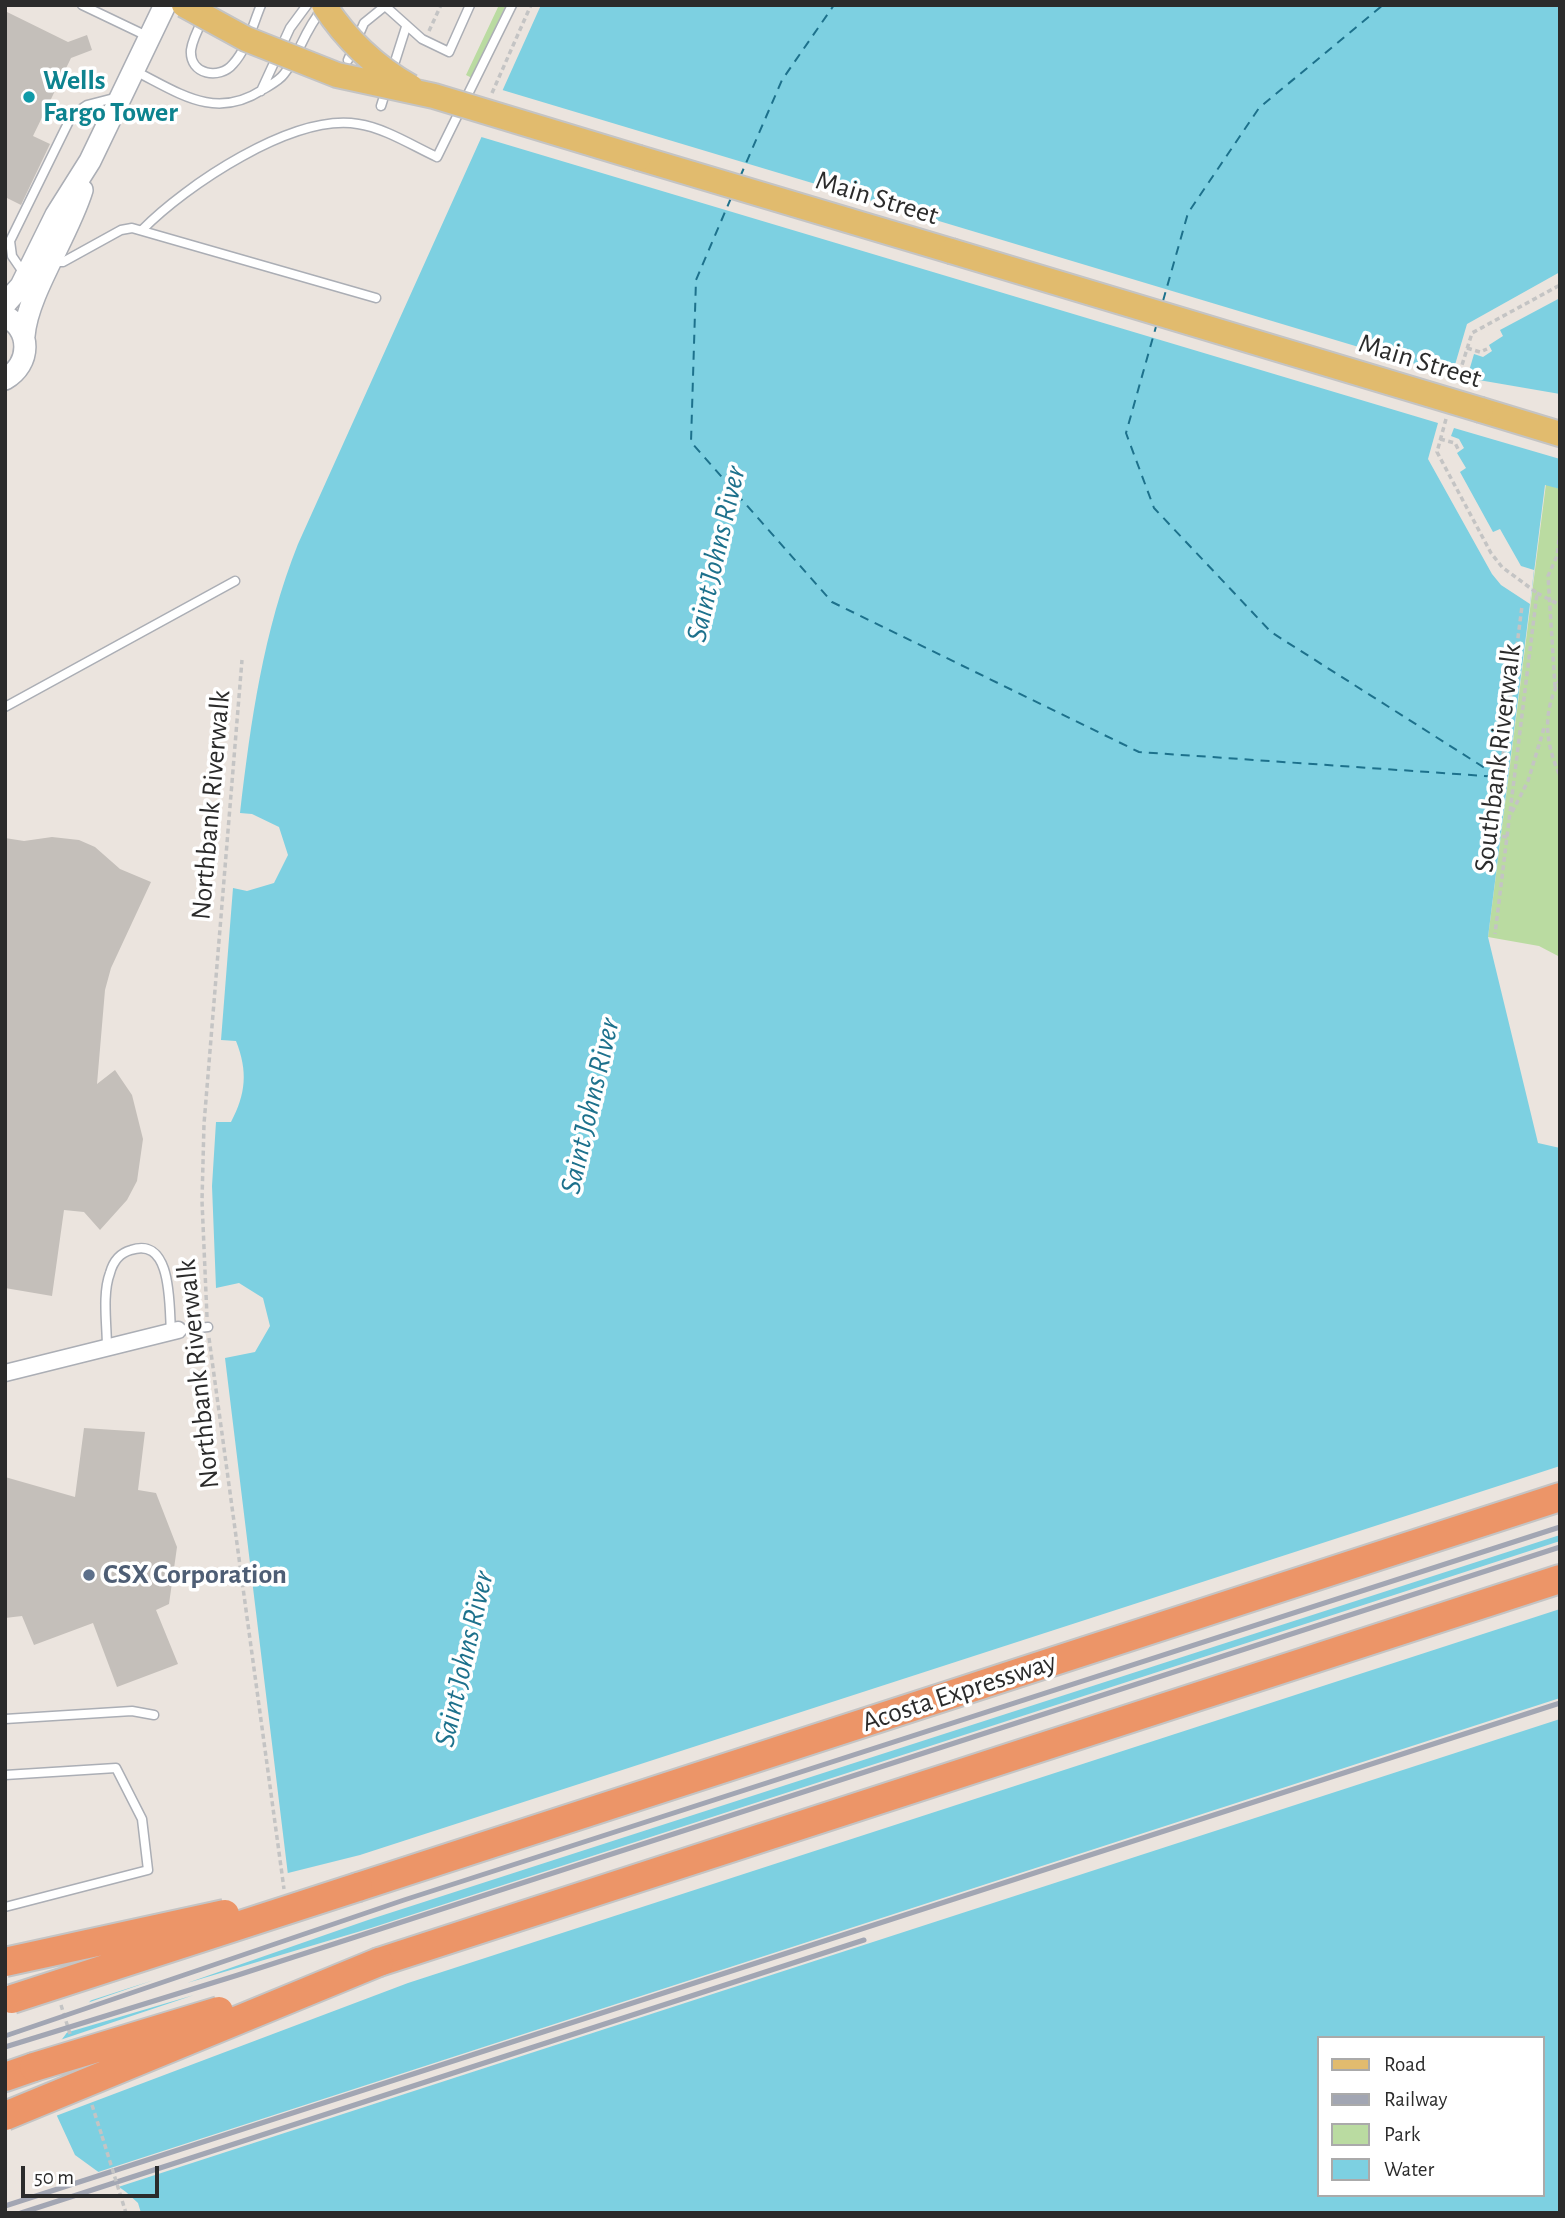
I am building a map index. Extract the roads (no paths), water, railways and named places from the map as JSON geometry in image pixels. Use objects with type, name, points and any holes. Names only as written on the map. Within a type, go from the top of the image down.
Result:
[{"type":"highway","name":"Acosta Expressway","points":[[358,1887],[1560,1497]]},
{"type":"highway","points":[[5,2077],[379,1962],[1560,1579]]},
{"type":"highway","points":[[5,1962],[358,1887]]},
{"type":"highway","points":[[8,2001],[358,1887]]},
{"type":"highway","points":[[5,2116],[379,1962]]},
{"type":"main road","name":"Main Street","points":[[184,5],[246,39],[326,71],[435,96],[1560,434]]},
{"type":"main road","points":[[325,5],[355,55],[435,96]]},
{"type":"main road","points":[[341,5],[355,55]]},
{"type":"street","points":[[5,303],[18,291],[56,215],[90,161],[165,5]]},
{"type":"street","points":[[5,379],[22,362],[28,312],[78,203],[90,161]]},
{"type":"street","points":[[5,316],[15,322],[24,336]]},
{"type":"street","points":[[5,1373],[175,1331]]},
{"type":"lane","points":[[82,5],[149,37]]},
{"type":"lane","points":[[210,5],[191,55],[200,69],[213,74],[226,70],[237,60],[261,5]]},
{"type":"lane","points":[[261,91],[286,36],[307,5]]},
{"type":"lane","points":[[133,70],[209,104],[237,102],[261,91],[285,74],[309,26],[325,5]]},
{"type":"lane","points":[[355,55],[364,23],[384,6],[427,43],[449,52],[470,5]]},
{"type":"lane","points":[[142,230],[172,202],[225,165],[261,147],[313,129],[343,123],[362,124],[437,157],[512,5]]},
{"type":"lane","points":[[381,106],[406,27]]},
{"type":"lane","points":[[26,275],[12,256],[10,241],[65,126],[81,108],[120,97]]},
{"type":"lane","points":[[52,262],[69,260],[121,230],[142,230],[376,298]]},
{"type":"lane","points":[[5,707],[235,581]]},
{"type":"lane","points":[[107,1348],[108,1276],[122,1254],[133,1249],[149,1250],[159,1256],[165,1270],[175,1331],[208,1326]]},
{"type":"lane","points":[[5,1719],[132,1711],[154,1714]]},
{"type":"lane","points":[[5,1775],[116,1768],[142,1819],[148,1870],[5,1907]]},
{"type":"water","name":"Saint Johns River","points":[[541,5],[1560,5],[1560,489],[1545,485],[1488,937],[1538,1143],[1560,1148],[1560,2213],[141,2213],[138,2203],[126,2192],[75,2155],[57,2116],[54,2080],[60,2042],[96,1993],[293,1916],[225,1358],[255,1352],[270,1326],[263,1298],[239,1283],[216,1288],[212,1186],[216,1122],[231,1122],[240,1102],[244,1082],[236,1041],[221,1040],[233,888],[247,891],[274,883],[288,855],[279,827],[252,814],[240,813],[260,677],[286,577],[298,544]]},
{"type":"railway","points":[[5,2036],[404,1900],[1560,1527]]},
{"type":"railway","points":[[5,2047],[238,1975],[1560,1547]]},
{"type":"railway","points":[[5,2206],[1560,1703]]},
{"type":"railway","points":[[21,2213],[864,1940]]},
{"type":"place","name":"Wells Fargo Tower","points":[[29,97]]},
{"type":"place","name":"CSX Corporation","points":[[89,1575]]}]
